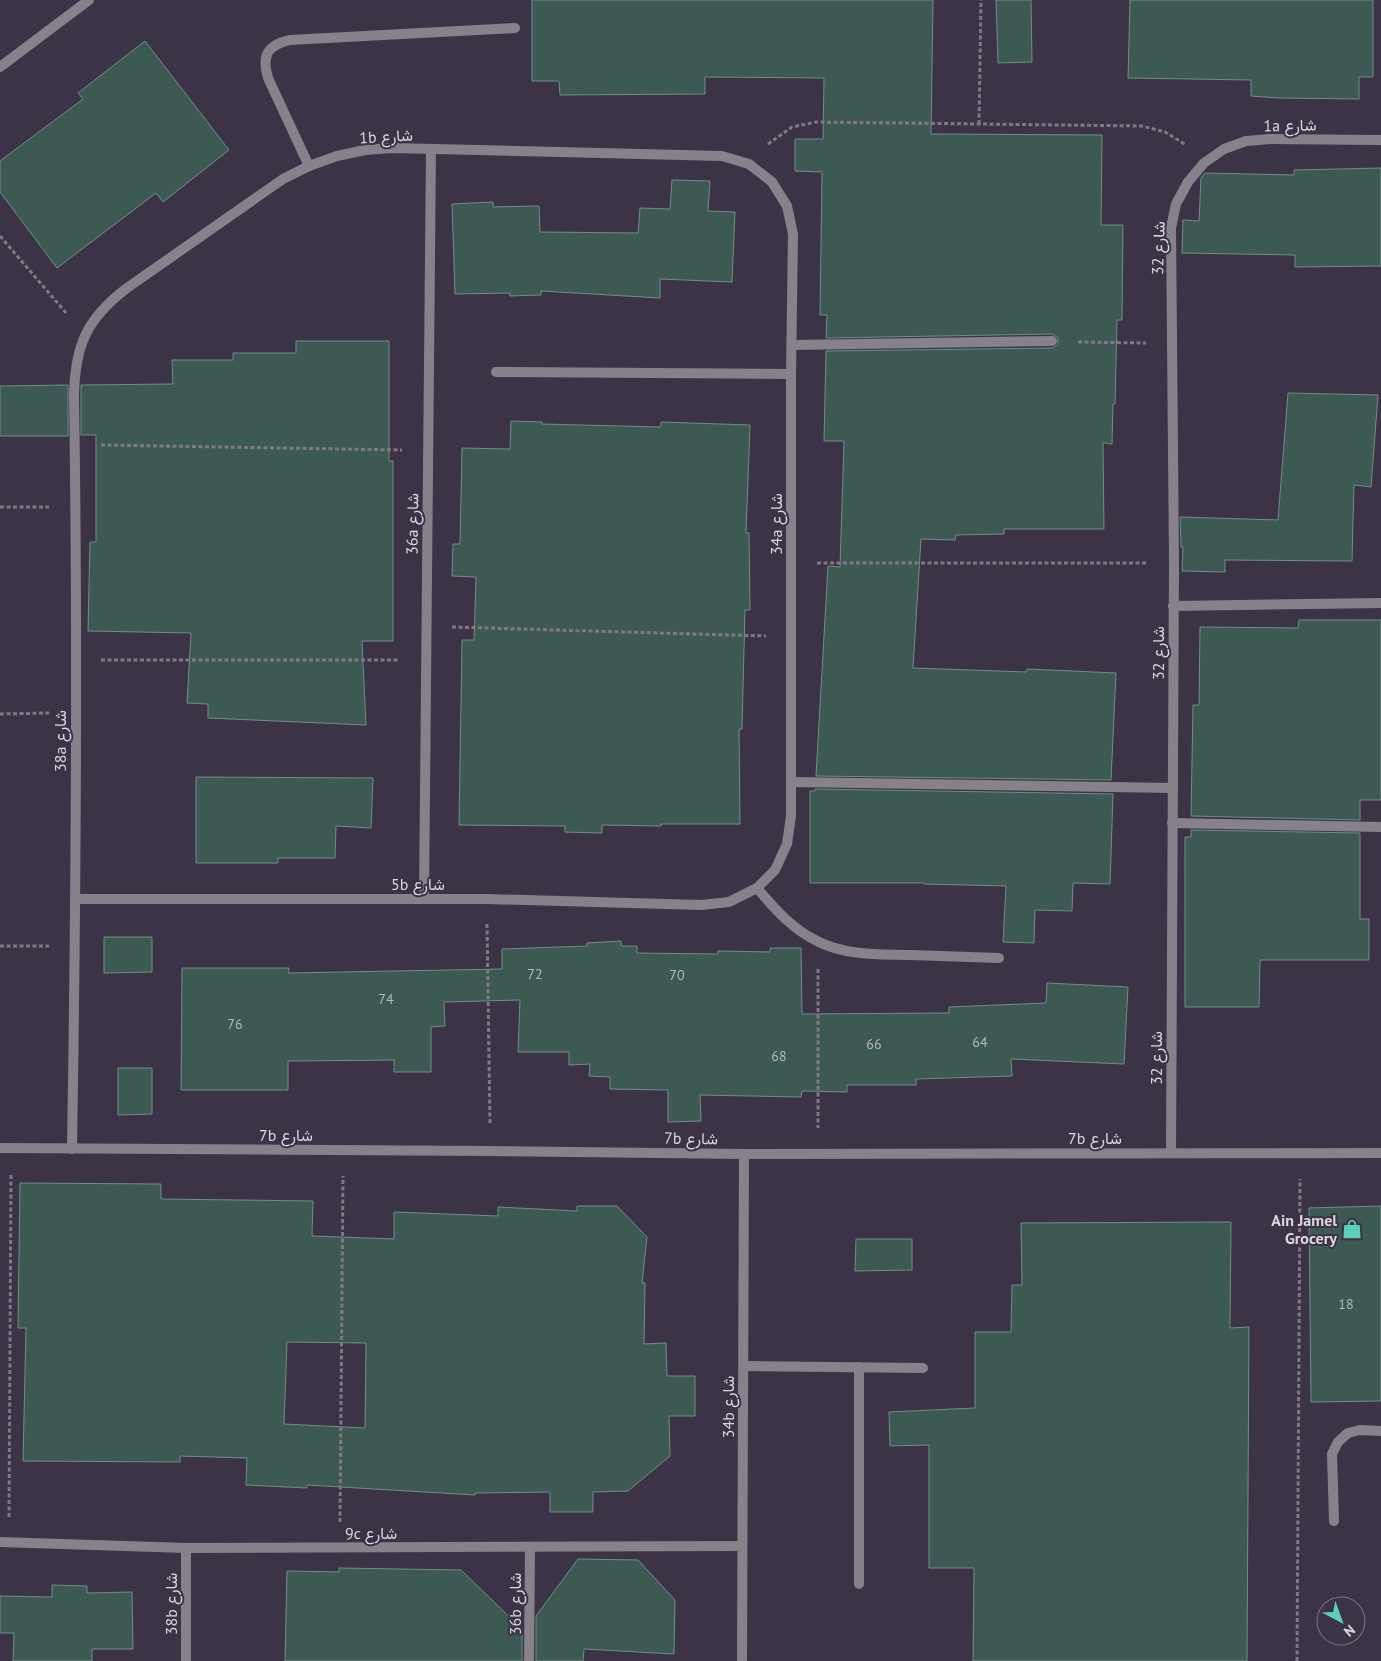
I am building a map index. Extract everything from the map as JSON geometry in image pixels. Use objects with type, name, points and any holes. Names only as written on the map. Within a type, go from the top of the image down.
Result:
[{"type":"street","points":[[0,67],[89,0]]},
{"type":"street","points":[[309,166],[268,78],[264,65],[268,52],[278,43],[290,40],[515,28]]},
{"type":"street","name":"1a شارع","points":[[1204,163],[1224,149],[1246,141],[1270,139],[1381,140]]},
{"type":"street","name":"1b شارع","points":[[85,336],[95,317],[121,292],[283,179],[309,166],[337,156],[365,150],[431,149],[722,156],[750,164]]},
{"type":"street","name":"36a شارع","points":[[424,899],[431,149]]},
{"type":"street","name":"شارع 32","points":[[1170,1153],[1174,563],[1171,228],[1176,204],[1188,182],[1204,163]]},
{"type":"street","name":"34a شارع","points":[[750,164],[772,182],[787,206],[793,234],[791,374],[792,816],[787,844],[775,870],[757,888]]},
{"type":"street","name":"38a شارع","points":[[72,1148],[76,946],[75,375],[78,355],[85,336]]},
{"type":"street","points":[[792,345],[1052,341]]},
{"type":"street","points":[[496,372],[791,374]]},
{"type":"street","points":[[1173,606],[1381,603]]},
{"type":"street","points":[[792,782],[1173,788]]},
{"type":"street","points":[[1172,823],[1381,827]]},
{"type":"street","points":[[757,888],[777,912],[795,928],[817,942],[837,949],[861,953],[999,958]]},
{"type":"street","name":"5b شارع","points":[[75,899],[487,899],[701,905],[729,902],[757,888]]},
{"type":"street","name":"7b شارع","points":[[0,1148],[744,1154],[1381,1153]]},
{"type":"street","name":"34b شارع","points":[[742,1661],[744,1154]]},
{"type":"street","points":[[744,1366],[923,1368]]},
{"type":"street","points":[[859,1584],[860,1367]]},
{"type":"street","points":[[1334,1521],[1332,1454],[1338,1442],[1348,1433],[1360,1430],[1381,1431]]},
{"type":"street","name":"9c شارع","points":[[5,1542],[186,1548],[742,1546]]},
{"type":"street","name":"36b شارع","points":[[529,1661],[530,1547]]},
{"type":"street","name":"38b شارع","points":[[186,1548],[186,1661]]},
{"type":"path","points":[[979,124],[981,0]]},
{"type":"path","points":[[750,164],[771,140],[792,127],[816,122],[1142,126],[1165,132],[1185,144],[1204,163]]},
{"type":"path","points":[[0,236],[85,336]]},
{"type":"path","points":[[1052,341],[1172,344]]},
{"type":"path","points":[[75,444],[428,451]]},
{"type":"path","points":[[0,507],[75,507]]},
{"type":"path","points":[[791,563],[1174,563]]},
{"type":"path","points":[[426,626],[791,636]]},
{"type":"path","points":[[76,660],[426,660]]},
{"type":"path","points":[[0,714],[75,712]]},
{"type":"path","points":[[487,899],[490,1151]]},
{"type":"path","points":[[817,942],[818,1153]]},
{"type":"path","points":[[0,946],[76,946]]},
{"type":"path","points":[[5,1542],[11,1148]]},
{"type":"path","points":[[340,1548],[343,1150]]},
{"type":"path","points":[[1297,1661],[1300,1153]]},
{"type":"building","points":[[532,0],[933,0],[931,134],[1102,135],[1101,225],[1123,225],[1122,320],[1117,320],[1112,444],[1103,443],[1104,529],[1004,529],[1004,534],[956,535],[955,540],[921,539],[913,668],[1026,672],[1027,669],[1116,673],[1111,780],[816,776],[828,566],[840,567],[844,441],[824,441],[826,351],[1052,348],[1058,345],[1058,338],[1052,334],[826,338],[827,315],[820,315],[822,172],[795,171],[795,139],[823,139],[824,78],[705,77],[705,94],[560,95],[559,81],[532,81]]},
{"type":"building","points":[[996,0],[1031,0],[1032,62],[998,63]]},
{"type":"building","points":[[1130,0],[1373,0],[1373,77],[1359,77],[1359,99],[1251,96],[1251,80],[1128,78]]},
{"type":"building","points":[[145,41],[229,150],[163,202],[156,193],[57,268],[0,192],[0,161],[83,99],[78,93]]},
{"type":"building","points":[[1381,168],[1381,266],[1295,267],[1295,255],[1182,253],[1183,220],[1199,221],[1201,178],[1205,173],[1294,175],[1294,170]]},
{"type":"building","points":[[672,180],[710,181],[708,211],[735,212],[732,282],[660,279],[660,298],[541,291],[541,295],[510,296],[510,293],[455,294],[452,204],[493,202],[493,207],[539,206],[540,232],[638,233],[640,208],[670,209]]},
{"type":"building","points":[[296,341],[389,341],[389,461],[393,461],[393,641],[362,641],[366,725],[208,718],[208,704],[187,703],[191,633],[88,631],[90,542],[96,542],[96,435],[81,435],[81,385],[173,384],[172,360],[233,360],[233,353],[296,353]]},
{"type":"building","points":[[68,385],[68,436],[0,436],[0,386]]},
{"type":"building","points":[[1288,393],[1378,395],[1371,487],[1354,485],[1352,561],[1225,560],[1225,572],[1182,571],[1183,547],[1181,547],[1180,517],[1278,520]]},
{"type":"building","points":[[511,421],[542,422],[542,424],[661,427],[661,422],[750,425],[746,533],[749,533],[750,610],[745,610],[742,729],[739,729],[740,824],[602,825],[602,833],[565,832],[565,826],[459,825],[462,640],[474,640],[476,577],[452,576],[453,544],[460,544],[462,448],[510,449]]},
{"type":"building","points":[[1299,620],[1381,620],[1381,800],[1360,800],[1360,820],[1191,816],[1193,705],[1199,705],[1200,627],[1298,628]]},
{"type":"building","points":[[196,777],[373,778],[371,828],[336,826],[335,858],[278,858],[278,863],[196,863]]},
{"type":"building","points":[[815,789],[1113,794],[1110,884],[1073,883],[1072,911],[1035,910],[1034,943],[1003,942],[1006,886],[924,883],[810,883],[810,791],[815,791]]},
{"type":"building","points":[[1191,830],[1360,833],[1360,919],[1369,919],[1369,960],[1260,960],[1259,1007],[1185,1007],[1185,837],[1191,837]]},
{"type":"building","points":[[104,937],[152,937],[152,972],[104,973]]},
{"type":"building","points":[[621,941],[621,946],[637,946],[637,953],[718,954],[718,951],[770,952],[770,948],[801,948],[802,1014],[949,1013],[949,1007],[1046,1003],[1047,983],[1128,987],[1124,1064],[1011,1059],[1012,1076],[916,1079],[916,1085],[847,1085],[847,1092],[802,1091],[801,1097],[700,1095],[701,1121],[668,1122],[668,1090],[610,1089],[610,1077],[589,1076],[590,1064],[569,1065],[569,1052],[518,1052],[520,1000],[444,1002],[445,1026],[431,1027],[431,1072],[394,1072],[394,1060],[288,1061],[288,1090],[181,1090],[182,968],[289,968],[288,973],[502,969],[502,949],[587,946],[587,943]]},
{"type":"building","points":[[118,1068],[152,1068],[152,1114],[118,1115]]},
{"type":"building","points":[[20,1183],[161,1184],[161,1199],[313,1201],[312,1236],[394,1239],[394,1212],[498,1216],[498,1207],[577,1211],[577,1206],[617,1206],[647,1237],[642,1283],[645,1283],[644,1344],[666,1343],[667,1376],[695,1376],[695,1416],[669,1416],[670,1456],[628,1491],[593,1492],[593,1512],[550,1512],[550,1492],[475,1493],[475,1495],[307,1485],[307,1488],[246,1485],[247,1458],[180,1456],[180,1462],[23,1461],[26,1328],[18,1328]],"holes":[[[287,1342],[366,1343],[365,1428],[284,1424]]]},
{"type":"building","points":[[1381,1206],[1381,1401],[1311,1402],[1309,1208]]},
{"type":"building","points":[[1231,1222],[1230,1328],[1249,1327],[1247,1661],[973,1661],[974,1568],[929,1568],[929,1445],[890,1446],[889,1412],[975,1408],[975,1332],[1011,1332],[1012,1285],[1022,1285],[1021,1223]]},
{"type":"building","points":[[856,1239],[912,1239],[912,1270],[855,1271]]},
{"type":"building","points":[[578,1559],[638,1560],[675,1600],[674,1654],[584,1649],[583,1661],[536,1661],[536,1616]]},
{"type":"building","points":[[339,1568],[461,1570],[522,1629],[522,1661],[285,1661],[287,1571],[339,1572]]},
{"type":"building","points":[[52,1585],[87,1586],[87,1593],[132,1592],[133,1649],[92,1649],[92,1661],[13,1661],[14,1633],[0,1633],[0,1596],[52,1597]]},
{"type":"place","name":"Ain Jamel Grocery","points":[[1352,1229]]}]
